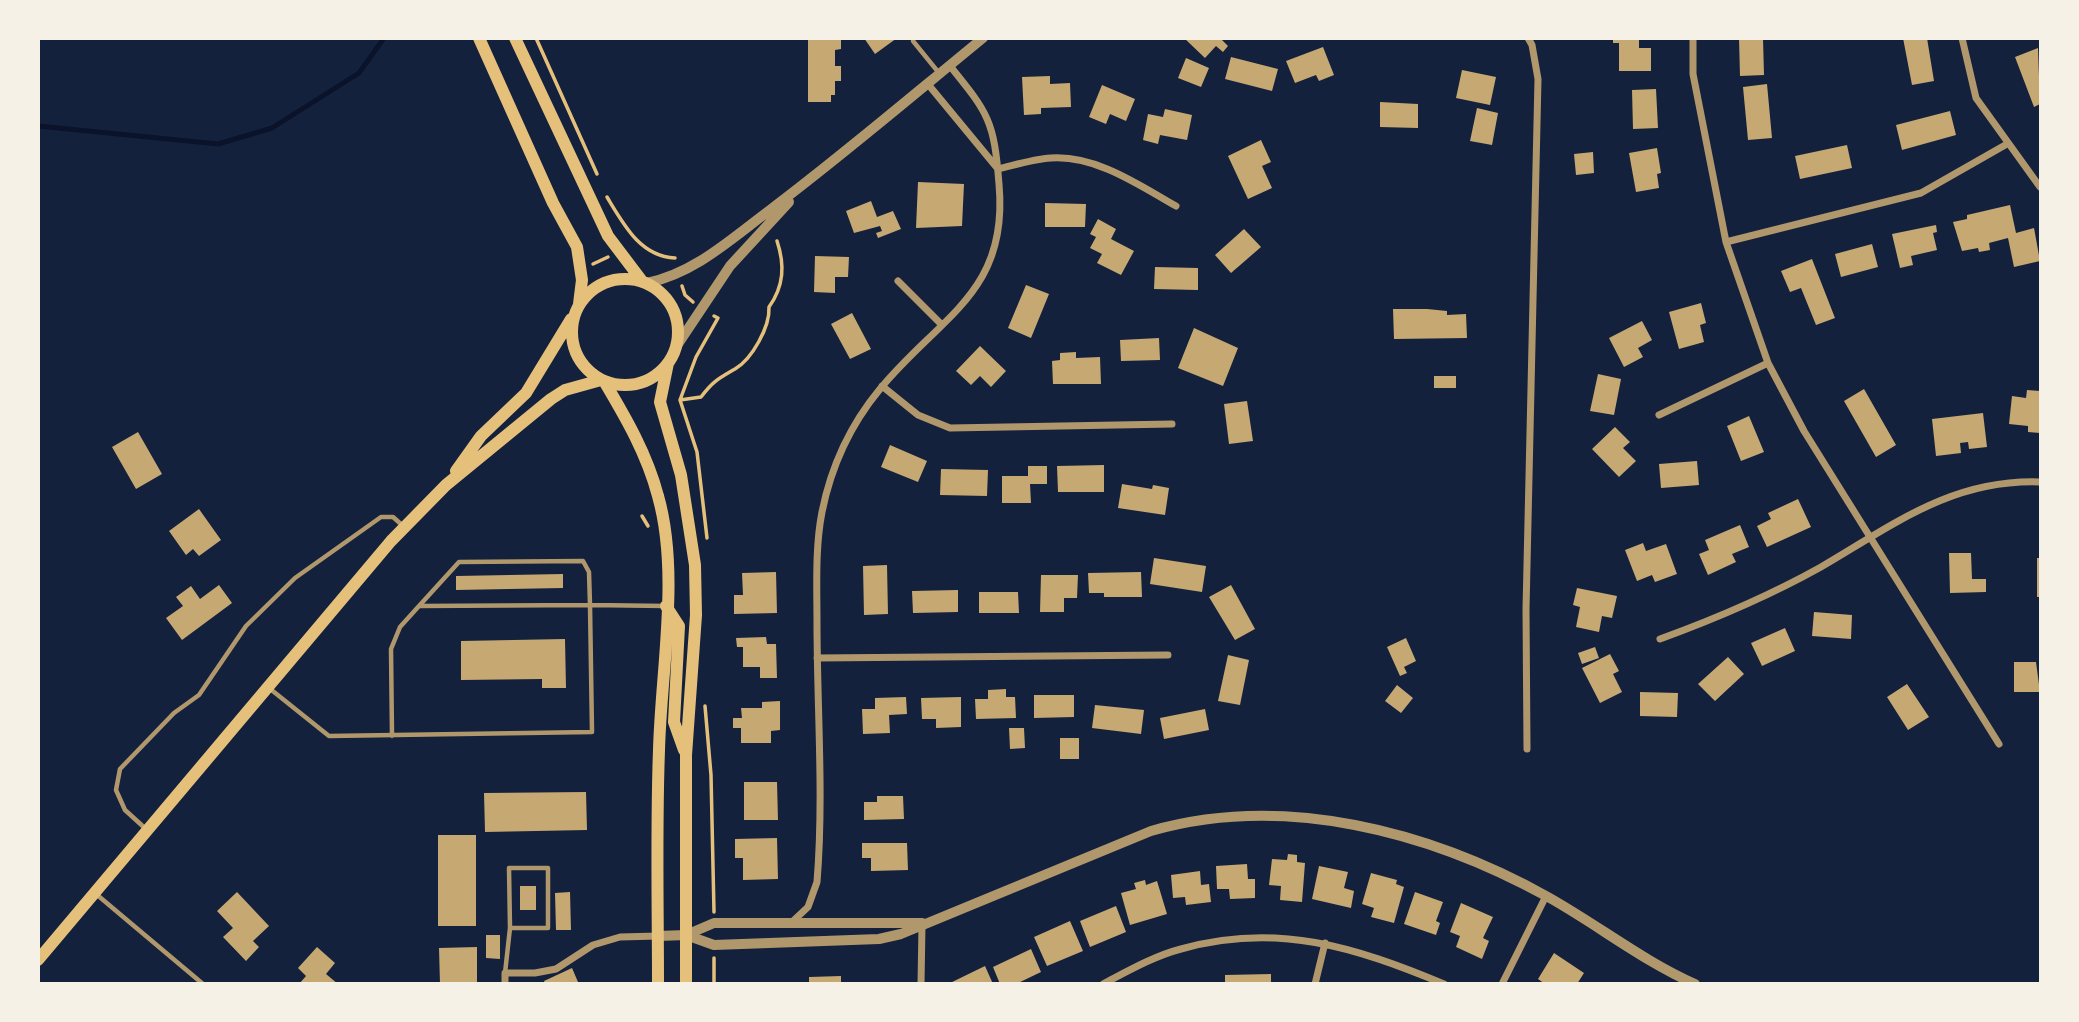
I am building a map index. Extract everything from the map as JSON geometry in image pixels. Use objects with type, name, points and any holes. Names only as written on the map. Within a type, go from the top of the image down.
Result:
[{"type":"main road","points":[[479,38],[553,203],[577,247],[582,280],[572,332],[574,349],[583,365],[603,380],[621,385],[639,383],[655,376],[668,363]]},
{"type":"main road","points":[[515,38],[608,236],[644,283]]},
{"type":"main road","points":[[446,485],[481,436],[526,393],[577,308],[592,290],[609,281],[628,279],[644,283],[662,294],[673,310],[678,329],[676,347],[668,363],[660,402],[681,475],[695,565],[696,615],[686,755],[686,984]]},
{"type":"main road","points":[[38,960],[405,527],[446,485],[551,399],[565,390],[603,380]]},
{"type":"main road","points":[[603,380],[639,443],[659,498],[666,533],[666,606],[658,772],[658,984]]},
{"type":"main road","points":[[666,606],[679,626],[674,722],[686,755]]},
{"type":"street","points":[[644,283],[685,272],[813,177],[984,38]]},
{"type":"street","points":[[1527,750],[1526,609],[1538,79],[1532,45],[1528,38]]},
{"type":"street","points":[[1693,38],[1693,74],[1726,242],[1768,363],[1804,431],[1999,744]]},
{"type":"street","points":[[1962,38],[1976,98],[2040,187]]},
{"type":"street","points":[[792,923],[802,915],[813,897],[819,858],[817,550],[829,485],[850,433],[882,386],[973,292],[989,267],[999,236],[1002,207],[998,150],[988,117],[950,66]]},
{"type":"street","points":[[927,83],[998,169]]},
{"type":"street","points":[[1726,242],[1921,193],[2007,144]]},
{"type":"street","points":[[998,169],[1051,158],[1072,159],[1104,169],[1176,206]]},
{"type":"street","points":[[676,347],[730,266],[813,177]]},
{"type":"street","points":[[898,281],[943,325]]},
{"type":"street","points":[[1659,415],[1768,363]]},
{"type":"street","points":[[882,386],[918,415],[950,428],[1172,424]]},
{"type":"street","points":[[1660,639],[1744,606],[1820,567],[1910,512],[1945,497],[1983,486],[2040,482]]},
{"type":"street","points":[[817,658],[1168,655]]},
{"type":"street","points":[[686,934],[714,945],[864,942],[901,934],[922,923],[1151,831],[1181,823],[1237,815],[1311,817],[1376,831],[1460,857],[1546,896],[1695,984]]},
{"type":"street","points":[[1502,984],[1546,896]]},
{"type":"street","points":[[505,984],[505,973],[535,973],[556,969],[593,945],[620,937],[686,934],[714,923],[922,923]]},
{"type":"street","points":[[921,984],[922,923]]},
{"type":"street","points":[[1103,984],[1179,949],[1245,936],[1282,936],[1325,943],[1387,961],[1444,984]]},
{"type":"street","points":[[1315,984],[1325,943]]},
{"type":"lane","points":[[913,41],[940,74]]},
{"type":"lane","points":[[148,831],[125,810],[116,790],[120,769],[174,713],[199,695],[246,626],[295,578],[381,517],[393,517],[405,527]]},
{"type":"lane","points":[[268,687],[329,736],[392,736],[592,733],[589,572],[583,561],[459,562],[400,627],[391,649],[392,736]]},
{"type":"lane","points":[[419,606],[666,606]]},
{"type":"lane","points":[[505,973],[510,928],[509,867],[548,867],[548,928],[510,928]]},
{"type":"lane","points":[[96,894],[203,984]]},
{"type":"path","points":[[536,38],[608,198],[624,224],[643,248],[675,258],[677,266]]},
{"type":"path","points":[[710,313],[718,318],[696,357],[680,400],[701,397],[719,376],[737,368],[762,337],[770,320],[768,307],[777,296],[782,280],[782,257],[777,241]]},
{"type":"path","points":[[591,264],[601,262],[611,255]]},
{"type":"path","points":[[681,282],[685,295],[695,303]]},
{"type":"path","points":[[713,984],[714,945]]},
{"type":"building","points":[[808,38],[841,38],[841,49],[835,50],[835,66],[841,66],[841,81],[835,81],[835,95],[831,95],[831,102],[808,102]]},
{"type":"building","points":[[864,38],[897,38],[875,54]]},
{"type":"building","points":[[1184,38],[1220,38],[1228,46],[1223,52],[1216,46],[1205,58]]},
{"type":"building","points":[[1613,38],[1639,38],[1639,48],[1651,48],[1651,71],[1619,71],[1619,43],[1613,43]]},
{"type":"building","points":[[1739,38],[1763,38],[1764,75],[1740,76]]},
{"type":"building","points":[[1903,38],[1927,38],[1934,81],[1912,85]]},
{"type":"building","points":[[1323,47],[1334,75],[1319,81],[1316,75],[1295,83],[1286,61]]},
{"type":"building","points":[[2038,48],[2040,104],[2034,107],[2015,57]]},
{"type":"building","points":[[1231,57],[1278,69],[1272,91],[1225,79]]},
{"type":"building","points":[[1186,58],[1209,68],[1201,87],[1178,78]]},
{"type":"building","points":[[1462,70],[1496,77],[1490,105],[1456,98]]},
{"type":"building","points":[[1050,76],[1050,84],[1070,83],[1071,107],[1041,108],[1041,114],[1024,115],[1022,77]]},
{"type":"building","points":[[1767,84],[1772,138],[1748,140],[1743,87]]},
{"type":"building","points":[[1102,85],[1135,99],[1126,121],[1110,114],[1106,124],[1089,117]]},
{"type":"building","points":[[1656,89],[1658,128],[1633,129],[1632,90]]},
{"type":"building","points":[[1380,102],[1418,104],[1418,128],[1380,127]]},
{"type":"building","points":[[1477,108],[1498,113],[1492,145],[1470,141]]},
{"type":"building","points":[[1165,109],[1192,115],[1187,140],[1160,135],[1158,144],[1143,140],[1148,114],[1163,117]]},
{"type":"building","points":[[1950,111],[1956,135],[1902,150],[1896,125]]},
{"type":"building","points":[[1261,140],[1271,162],[1262,166],[1272,188],[1248,199],[1228,156]]},
{"type":"building","points":[[1847,145],[1852,168],[1800,179],[1795,156]]},
{"type":"building","points":[[1657,148],[1661,173],[1657,174],[1659,188],[1636,192],[1629,153]]},
{"type":"building","points":[[1593,152],[1594,173],[1576,175],[1574,154]]},
{"type":"building","points":[[918,182],[964,184],[962,226],[916,228]]},
{"type":"building","points":[[871,201],[877,217],[893,211],[901,229],[878,238],[876,233],[882,231],[880,226],[854,233],[846,211]]},
{"type":"building","points":[[1045,203],[1086,204],[1085,227],[1045,227]]},
{"type":"building","points":[[2010,205],[2016,233],[2034,228],[2040,261],[2014,267],[2008,238],[1989,243],[1990,250],[1979,252],[1978,248],[1962,251],[1953,222],[1967,219],[1967,215]]},
{"type":"building","points":[[1098,219],[1116,229],[1111,239],[1134,251],[1121,275],[1097,263],[1102,254],[1090,248],[1096,237],[1090,234]]},
{"type":"building","points":[[1936,225],[1937,232],[1933,233],[1937,250],[1911,256],[1913,265],[1900,268],[1892,234]]},
{"type":"building","points":[[1244,229],[1261,247],[1231,273],[1215,255]]},
{"type":"building","points":[[1872,244],[1878,267],[1841,277],[1835,254]]},
{"type":"building","points":[[815,256],[849,257],[848,277],[835,277],[835,293],[814,292]]},
{"type":"building","points":[[1812,259],[1835,318],[1816,325],[1801,288],[1790,292],[1781,271]]},
{"type":"building","points":[[1155,267],[1198,268],[1198,290],[1154,289]]},
{"type":"building","points":[[1026,285],[1049,294],[1031,338],[1008,328]]},
{"type":"building","points":[[1701,303],[1706,323],[1700,325],[1704,342],[1679,349],[1669,312]]},
{"type":"building","points":[[1393,309],[1427,309],[1447,311],[1447,315],[1466,314],[1467,338],[1394,339]]},
{"type":"building","points":[[852,313],[871,349],[850,359],[831,324]]},
{"type":"building","points":[[1642,321],[1652,340],[1638,348],[1643,357],[1624,367],[1609,338]]},
{"type":"building","points":[[1194,328],[1238,348],[1223,386],[1178,368]]},
{"type":"building","points":[[1159,338],[1160,360],[1121,361],[1120,340]]},
{"type":"building","points":[[980,346],[1006,371],[991,387],[980,376],[971,385],[956,371]]},
{"type":"building","points":[[1076,352],[1076,358],[1100,357],[1101,384],[1053,384],[1052,361],[1060,360],[1060,353]]},
{"type":"building","points":[[1598,374],[1621,379],[1614,415],[1590,411]]},
{"type":"building","points":[[1434,376],[1456,376],[1456,388],[1434,388]]},
{"type":"building","points":[[1864,389],[1896,445],[1876,457],[1844,401]]},
{"type":"building","points":[[2027,390],[2040,391],[2040,433],[2028,432],[2028,426],[2009,424],[2012,396],[2026,398]]},
{"type":"building","points":[[1247,401],[1253,441],[1229,444],[1224,404]]},
{"type":"building","points":[[1983,413],[1987,447],[1969,449],[1968,442],[1960,443],[1961,453],[1936,456],[1932,419]]},
{"type":"building","points":[[1749,416],[1764,452],[1741,461],[1727,426]]},
{"type":"building","points":[[1615,427],[1630,442],[1623,448],[1636,461],[1619,477],[1592,449]]},
{"type":"building","points":[[138,432],[162,474],[136,489],[112,447]]},
{"type":"building","points":[[890,445],[927,461],[918,482],[881,467]]},
{"type":"building","points":[[1697,461],[1699,485],[1661,488],[1659,464]]},
{"type":"building","points":[[1104,465],[1104,492],[1058,492],[1057,466]]},
{"type":"building","points":[[1028,466],[1047,466],[1047,484],[1030,484],[1031,503],[1002,503],[1002,476],[1028,476]]},
{"type":"building","points":[[941,469],[988,470],[987,496],[940,495]]},
{"type":"building","points":[[1122,484],[1152,489],[1153,485],[1169,488],[1165,515],[1118,508]]},
{"type":"building","points":[[1798,499],[1811,527],[1767,547],[1757,526],[1771,519],[1768,513]]},
{"type":"building","points":[[199,509],[221,540],[199,556],[193,549],[186,555],[169,531]]},
{"type":"building","points":[[1740,525],[1749,547],[1732,554],[1736,562],[1708,575],[1699,554],[1709,550],[1705,540]]},
{"type":"building","points":[[1643,543],[1646,551],[1666,544],[1677,574],[1655,582],[1652,575],[1637,581],[1625,550]]},
{"type":"building","points":[[1949,553],[1971,553],[1972,579],[1986,579],[1986,592],[1950,593]]},
{"type":"building","points":[[1154,558],[1206,566],[1202,592],[1150,584]]},
{"type":"building","points":[[2037,558],[2040,558],[2040,597],[2037,597]]},
{"type":"building","points":[[887,565],[888,614],[864,615],[863,566]]},
{"type":"building","points":[[776,572],[777,613],[734,614],[734,595],[743,595],[742,573]]},
{"type":"building","points":[[1141,572],[1142,597],[1104,597],[1104,593],[1089,593],[1088,573]]},
{"type":"building","points":[[563,574],[563,588],[456,590],[456,576]]},
{"type":"building","points":[[1041,575],[1078,575],[1077,598],[1064,598],[1064,612],[1040,612]]},
{"type":"building","points":[[219,585],[232,603],[182,640],[166,618],[183,606],[176,597],[191,586],[200,599]]},
{"type":"building","points":[[1231,585],[1255,629],[1235,640],[1209,597]]},
{"type":"building","points":[[1577,588],[1617,596],[1612,618],[1602,616],[1599,632],[1576,627],[1580,607],[1573,605]]},
{"type":"building","points":[[958,590],[958,612],[913,613],[912,591]]},
{"type":"building","points":[[979,592],[1018,592],[1019,613],[979,613]]},
{"type":"building","points":[[1814,612],[1852,615],[1851,639],[1812,636]]},
{"type":"building","points":[[1785,628],[1795,651],[1762,666],[1751,643]]},
{"type":"building","points":[[766,637],[767,644],[776,644],[777,678],[760,678],[760,667],[743,667],[743,647],[737,647],[736,638]]},
{"type":"building","points":[[1406,638],[1416,661],[1404,667],[1407,673],[1400,676],[1387,647]]},
{"type":"building","points":[[565,639],[566,688],[542,688],[542,679],[461,680],[461,641]]},
{"type":"building","points":[[1595,647],[1599,658],[1582,664],[1578,653]]},
{"type":"building","points":[[1610,654],[1619,671],[1613,674],[1622,692],[1600,703],[1582,668]]},
{"type":"building","points":[[1228,655],[1249,660],[1240,705],[1218,701]]},
{"type":"building","points":[[1728,657],[1744,674],[1715,701],[1698,684]]},
{"type":"building","points":[[2014,662],[2036,662],[2040,692],[2014,692]]},
{"type":"building","points":[[1907,684],[1929,717],[1908,730],[1887,697]]},
{"type":"building","points":[[1397,685],[1413,698],[1401,713],[1385,701]]},
{"type":"building","points":[[1006,689],[1006,697],[1015,697],[1016,718],[976,719],[975,699],[988,699],[988,690]]},
{"type":"building","points":[[1640,692],[1678,693],[1677,717],[1640,716]]},
{"type":"building","points":[[1034,695],[1074,695],[1074,717],[1034,718]]},
{"type":"building","points":[[906,697],[907,714],[889,715],[890,733],[863,734],[862,709],[875,709],[875,698]]},
{"type":"building","points":[[961,697],[961,727],[936,728],[936,719],[922,719],[921,698]]},
{"type":"building","points":[[780,701],[780,730],[771,731],[771,743],[741,743],[741,728],[733,728],[733,718],[742,718],[741,708],[762,708],[762,702]]},
{"type":"building","points":[[1095,705],[1144,710],[1141,734],[1092,728]]},
{"type":"building","points":[[1205,709],[1209,730],[1164,739],[1160,718]]},
{"type":"building","points":[[1009,728],[1024,728],[1025,748],[1010,749]]},
{"type":"building","points":[[1060,738],[1079,738],[1079,759],[1060,759]]},
{"type":"building","points":[[744,782],[777,782],[778,820],[744,820]]},
{"type":"building","points":[[586,792],[587,830],[485,832],[484,793]]},
{"type":"building","points":[[877,796],[903,796],[904,819],[864,820],[864,802],[877,802]]},
{"type":"building","points":[[438,835],[476,835],[476,926],[438,926]]},
{"type":"building","points":[[777,838],[778,879],[743,880],[743,858],[735,858],[735,839]]},
{"type":"building","points":[[862,843],[907,843],[908,870],[871,871],[871,858],[862,858]]},
{"type":"building","points":[[1288,854],[1297,855],[1297,862],[1305,863],[1302,902],[1280,900],[1281,886],[1269,885],[1272,859],[1287,860]]},
{"type":"building","points":[[1247,864],[1248,879],[1255,879],[1255,898],[1230,899],[1229,889],[1217,889],[1216,866]]},
{"type":"building","points":[[1319,866],[1348,872],[1344,888],[1354,891],[1351,908],[1312,899]]},
{"type":"building","points":[[1200,871],[1201,885],[1209,884],[1211,902],[1186,905],[1185,897],[1173,898],[1171,875]]},
{"type":"building","points":[[1371,873],[1397,880],[1396,884],[1404,887],[1394,923],[1371,917],[1374,908],[1362,904]]},
{"type":"building","points":[[1145,880],[1146,885],[1157,881],[1167,914],[1130,925],[1121,893],[1136,889],[1134,883]]},
{"type":"building","points":[[520,886],[536,886],[536,910],[520,910]]},
{"type":"building","points":[[237,892],[269,926],[253,941],[259,947],[246,961],[223,937],[233,928],[217,911]]},
{"type":"building","points":[[570,892],[571,930],[556,930],[555,893]]},
{"type":"building","points":[[1415,892],[1443,902],[1436,921],[1440,923],[1436,935],[1404,924]]},
{"type":"building","points":[[1461,903],[1493,917],[1483,938],[1489,941],[1482,959],[1456,947],[1460,936],[1450,932]]},
{"type":"building","points":[[1116,906],[1126,932],[1090,947],[1080,921]]},
{"type":"building","points":[[1070,921],[1083,951],[1047,966],[1034,937]]},
{"type":"building","points":[[486,935],[500,935],[500,959],[486,958]]},
{"type":"building","points":[[317,947],[335,963],[326,974],[338,984],[299,984],[306,976],[298,968]]},
{"type":"building","points":[[477,947],[477,984],[440,984],[439,948]]},
{"type":"building","points":[[1031,949],[1041,972],[1016,984],[1000,984],[993,967]]},
{"type":"building","points":[[1554,953],[1584,973],[1577,984],[1545,984],[1538,979]]},
{"type":"building","points":[[985,966],[993,984],[948,984]]},
{"type":"building","points":[[572,968],[578,982],[545,984],[544,981]]},
{"type":"building","points":[[1271,974],[1271,984],[1225,984],[1225,975]]},
{"type":"building","points":[[841,976],[841,984],[809,984],[809,977]]},
{"type":"waterway","points":[[38,126],[218,144],[272,128],[359,73],[384,38]]}]
